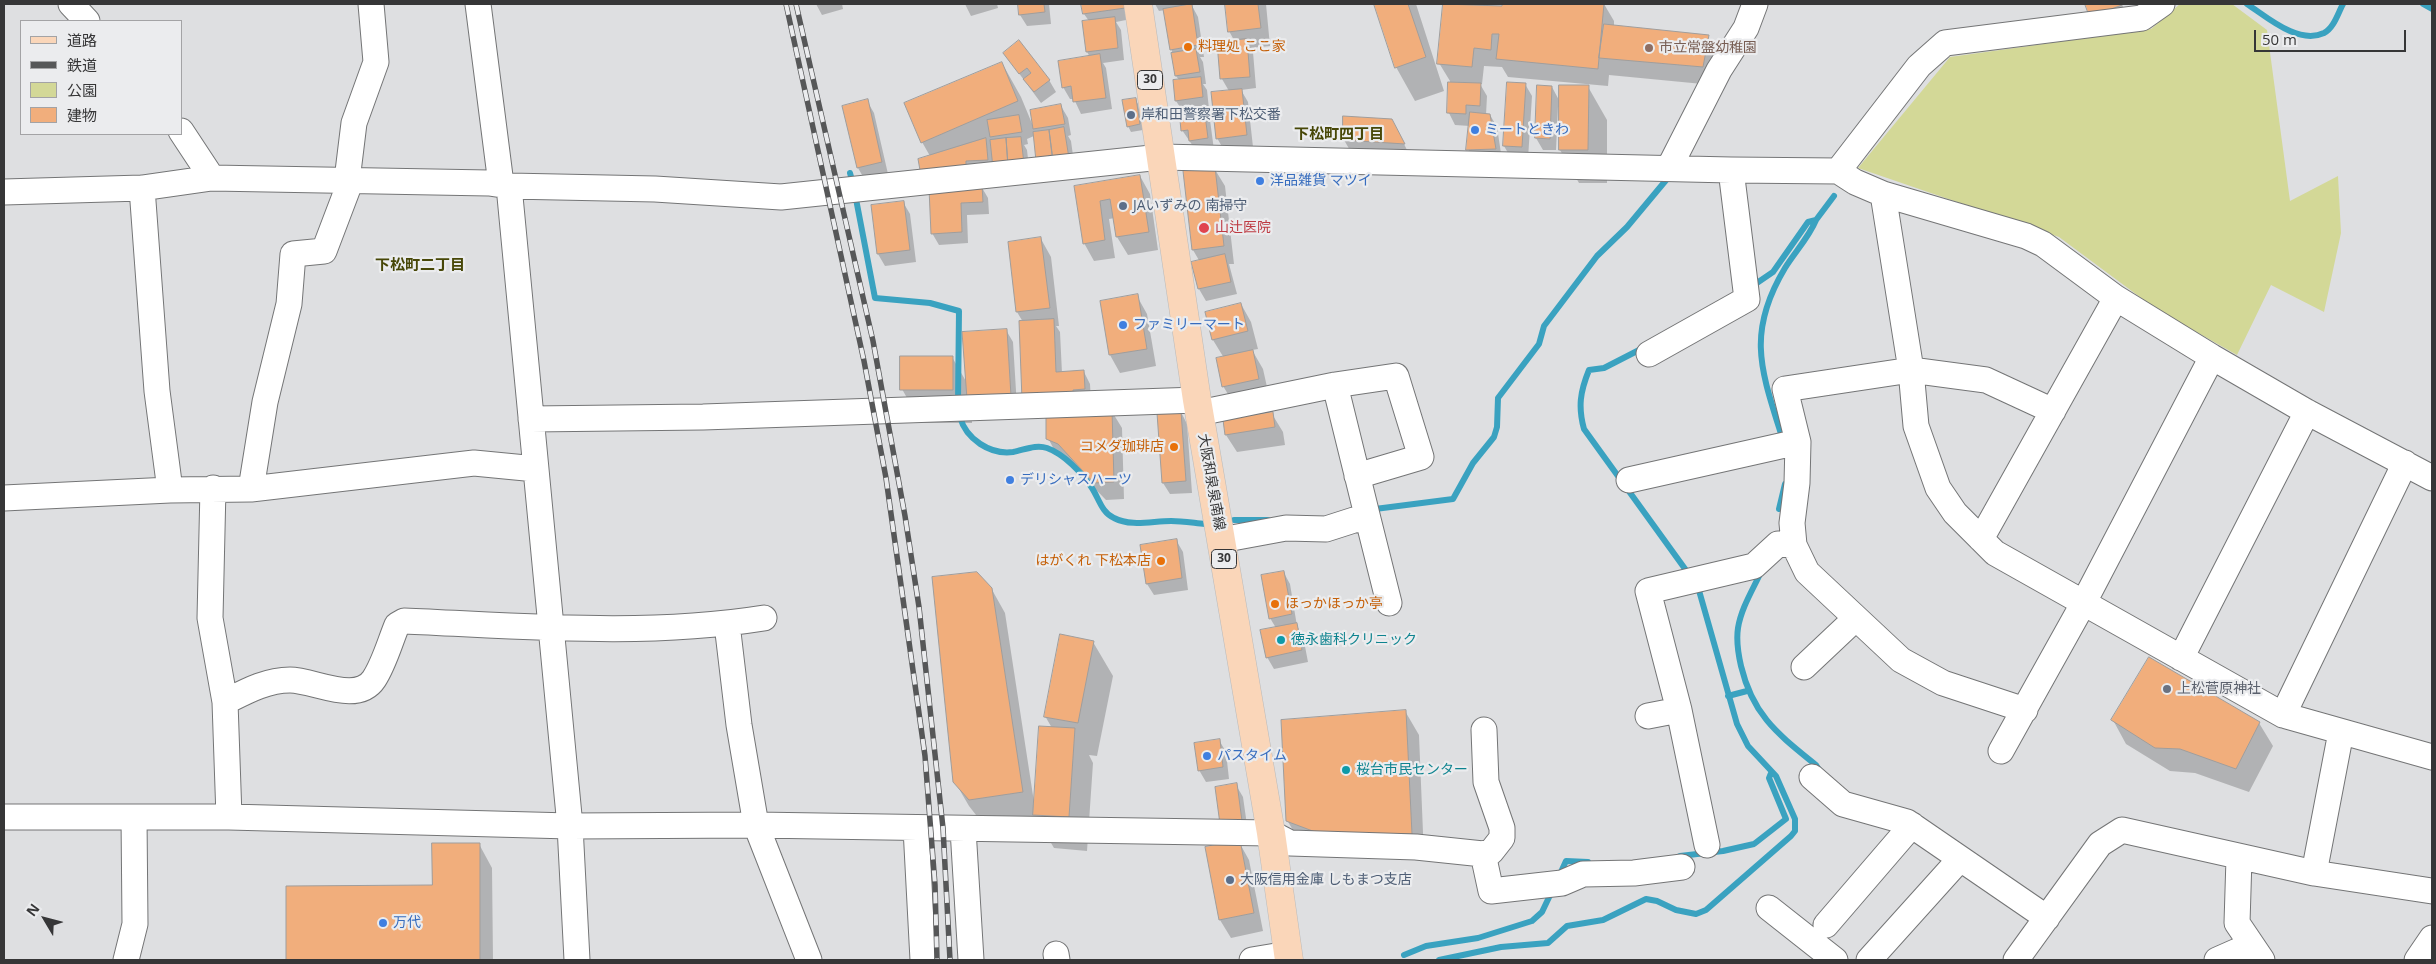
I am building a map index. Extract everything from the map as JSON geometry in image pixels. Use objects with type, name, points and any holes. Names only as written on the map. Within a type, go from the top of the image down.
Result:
[{"type":"main road","name":"大阪和泉泉南線","points":[[1138,4],[1198,407],[1271,833],[1288,957]]},
{"type":"street","points":[[72,4],[86,20]]},
{"type":"street","points":[[251,489],[265,402],[288,304],[293,254],[324,251],[349,180],[354,123],[376,62],[371,4]]},
{"type":"street","points":[[478,4],[505,185],[531,419],[570,826],[577,960]]},
{"type":"street","points":[[1669,168],[1719,70],[1746,28],[1755,4]]},
{"type":"street","points":[[1838,171],[1919,66],[1945,43],[2142,18],[2162,4]]},
{"type":"street","points":[[182,133],[212,178]]},
{"type":"street","points":[[4,192],[142,188],[212,178],[655,188],[781,197],[1161,157],[1838,171],[1855,182],[1883,194],[2043,244],[2116,298],[2212,357],[2307,412],[2432,478]]},
{"type":"street","points":[[1649,354],[1746,299],[1731,170]]},
{"type":"street","points":[[142,188],[157,392],[170,490]]},
{"type":"street","points":[[1883,194],[1911,370],[1916,426],[1938,488],[1955,513],[1996,553],[2083,604],[2283,715],[2432,757]]},
{"type":"street","points":[[1982,539],[2116,298]]},
{"type":"street","points":[[2001,752],[2083,604],[2212,357]]},
{"type":"street","points":[[2025,710],[1943,683],[1901,660],[1807,572],[1794,545],[1792,523],[1797,483],[1798,442],[1786,389],[1911,370],[1986,380],[2053,411]]},
{"type":"street","points":[[531,419],[1198,407],[1396,376],[1421,457],[1357,476]]},
{"type":"street","points":[[1335,385],[1389,603]]},
{"type":"street","points":[[2181,658],[2307,412]]},
{"type":"street","points":[[1629,480],[1798,442]]},
{"type":"street","points":[[4,498],[213,488],[251,489],[474,463],[536,469]]},
{"type":"street","points":[[2283,715],[2406,463]]},
{"type":"street","points":[[213,488],[210,618],[225,702],[229,817]]},
{"type":"street","points":[[1221,540],[1286,528],[1326,529],[1354,520],[1368,519]]},
{"type":"street","points":[[1707,845],[1679,710],[1648,590],[1754,566],[1778,544],[1794,545]]},
{"type":"street","points":[[225,702],[260,685],[290,680],[349,691],[364,688],[374,680],[397,625],[404,621],[646,629],[728,624],[764,618]]},
{"type":"street","points":[[1804,667],[1856,618]]},
{"type":"street","points":[[728,624],[740,726],[756,825],[809,960]]},
{"type":"street","points":[[1648,716],[1679,710]]},
{"type":"street","points":[[4,817],[229,817],[570,826],[756,825],[1271,833],[1290,843],[1416,847],[1483,854],[1491,852],[1502,838],[1502,828],[1486,782],[1484,730]]},
{"type":"street","points":[[2314,873],[2341,732]]},
{"type":"street","points":[[1812,777],[1843,804],[1907,822],[2047,918]]},
{"type":"street","points":[[126,960],[135,924],[134,817]]},
{"type":"street","points":[[1826,925],[1912,825]]},
{"type":"street","points":[[916,828],[923,960]]},
{"type":"street","points":[[963,829],[971,960]]},
{"type":"street","points":[[2016,960],[2100,844],[2122,830],[2239,858],[2314,873],[2432,891]]},
{"type":"street","points":[[1483,854],[1491,891],[1534,895],[1582,874],[1634,883],[1682,867]]},
{"type":"street","points":[[2216,960],[2256,953],[2238,923],[2239,858]]},
{"type":"street","points":[[1869,960],[1960,859]]},
{"type":"street","points":[[1769,908],[1835,960]]},
{"type":"street","points":[[2416,960],[2432,938]]},
{"type":"street","points":[[1252,960],[1288,957]]},
{"type":"green space","points":[[2180,4],[2232,4],[2267,30],[2290,201],[2338,176],[2341,233],[2324,312],[2271,285],[2237,355],[2156,309],[2059,237],[1858,168],[1950,57],[2151,29]]},
{"type":"building","points":[[1018,4],[1044,4],[1045,12],[1019,15]]},
{"type":"building","points":[[1081,4],[1124,4],[1125,8],[1083,14]]},
{"type":"building","points":[[1192,4],[1198,45],[1170,50],[1163,9]]},
{"type":"building","points":[[1225,4],[1258,4],[1261,28],[1228,32]]},
{"type":"building","points":[[1374,4],[1408,4],[1426,57],[1395,68]]},
{"type":"building","points":[[1443,4],[1502,6],[1502,4],[1604,4],[1598,69],[1496,59],[1499,34],[1492,34],[1491,50],[1474,48],[1472,67],[1437,64]]},
{"type":"building","points":[[2085,4],[2121,4],[2122,5],[2090,17]]},
{"type":"building","points":[[1115,17],[1118,48],[1086,52],[1082,21]]},
{"type":"building","points":[[1604,24],[1709,35],[1703,67],[1599,58]]},
{"type":"building","points":[[1247,39],[1250,77],[1220,79],[1217,42]]},
{"type":"building","points":[[1019,40],[1050,80],[1034,92],[1023,79],[1031,73],[1027,68],[1019,74],[1003,53]]},
{"type":"building","points":[[1196,49],[1200,72],[1175,76],[1171,53]]},
{"type":"building","points":[[1100,54],[1106,98],[1073,102],[1071,86],[1062,88],[1058,61]]},
{"type":"building","points":[[1002,62],[1018,101],[921,143],[904,103]]},
{"type":"building","points":[[1201,77],[1203,97],[1175,101],[1173,80]]},
{"type":"building","points":[[1448,82],[1481,83],[1480,106],[1466,105],[1466,114],[1447,113]]},
{"type":"building","points":[[1507,82],[1526,83],[1522,147],[1503,146]]},
{"type":"building","points":[[1537,85],[1552,86],[1550,139],[1535,138]]},
{"type":"building","points":[[1559,85],[1589,85],[1588,150],[1559,150]]},
{"type":"building","points":[[1242,89],[1247,135],[1216,139],[1211,92]]},
{"type":"building","points":[[1136,98],[1140,124],[1127,127],[1122,100]]},
{"type":"building","points":[[868,99],[882,162],[857,168],[842,106]]},
{"type":"building","points":[[1061,104],[1065,124],[1033,129],[1030,110]]},
{"type":"building","points":[[1204,107],[1208,138],[1189,141],[1188,130],[1181,131],[1179,109]]},
{"type":"building","points":[[1470,112],[1490,114],[1496,149],[1466,150]]},
{"type":"building","points":[[1019,115],[1022,132],[990,137],[987,120]]},
{"type":"building","points":[[1343,116],[1392,119],[1405,144],[1343,140]]},
{"type":"building","points":[[1064,127],[1069,158],[1053,160],[1049,130]]},
{"type":"building","points":[[1049,130],[1052,155],[1048,156],[1048,160],[1036,161],[1033,132]]},
{"type":"building","points":[[1021,137],[1024,164],[1008,166],[1006,138]]},
{"type":"building","points":[[986,138],[988,160],[966,161],[966,175],[922,181],[918,159]]},
{"type":"building","points":[[1006,138],[1008,166],[993,168],[990,140]]},
{"type":"building","points":[[1215,167],[1224,246],[1192,250],[1183,171]]},
{"type":"building","points":[[1140,175],[1149,232],[1116,237],[1110,199],[1100,201],[1105,240],[1083,244],[1074,186]]},
{"type":"building","points":[[982,185],[983,202],[961,203],[962,232],[931,234],[929,188]]},
{"type":"building","points":[[904,201],[910,250],[877,254],[871,205]]},
{"type":"building","points":[[1041,237],[1050,308],[1016,312],[1008,242]]},
{"type":"building","points":[[1225,254],[1231,282],[1198,289],[1191,262]]},
{"type":"building","name":"ファミリーマート","points":[[1138,294],[1147,349],[1109,355],[1100,301]]},
{"type":"building","points":[[1241,303],[1248,331],[1212,340],[1205,312]]},
{"type":"building","points":[[1054,319],[1056,372],[1084,370],[1085,389],[1073,390],[1074,398],[1022,400],[1019,321]]},
{"type":"building","points":[[1007,329],[1011,396],[967,399],[962,332]]},
{"type":"building","points":[[1253,350],[1259,379],[1222,387],[1216,358]]},
{"type":"building","points":[[900,356],[953,356],[953,390],[900,390]]},
{"type":"building","points":[[1112,409],[1114,482],[1094,483],[1058,444],[1046,439],[1046,411]]},
{"type":"building","points":[[1181,411],[1186,481],[1162,483],[1157,413]]},
{"type":"building","points":[[1273,412],[1275,427],[1225,435],[1223,420]]},
{"type":"building","name":"はがくれ 下松本店","points":[[1177,539],[1182,578],[1146,584],[1140,545]]},
{"type":"building","points":[[1284,571],[1292,614],[1269,619],[1261,575]]},
{"type":"building","points":[[977,572],[992,588],[1023,792],[969,800],[953,782],[932,577]]},
{"type":"building","name":"徳永歯科クリニック","points":[[1297,623],[1302,650],[1266,658],[1260,630]]},
{"type":"building","points":[[1060,634],[1094,641],[1078,723],[1044,717]]},
{"type":"building","name":"上松菅原神社","points":[[2149,657],[2260,722],[2236,769],[2180,749],[2155,748],[2111,720]]},
{"type":"building","name":"桜台市民センター","points":[[1406,710],[1412,834],[1318,833],[1286,821],[1281,720]]},
{"type":"building","points":[[1039,726],[1075,728],[1069,817],[1033,815]]},
{"type":"building","points":[[1220,739],[1223,767],[1198,771],[1194,743]]},
{"type":"building","points":[[1237,783],[1242,821],[1220,824],[1215,787]]},
{"type":"building","name":"大阪信用金庫 しもまつ支店","points":[[1240,840],[1254,913],[1219,920],[1205,847]]},
{"type":"building","name":"万代","points":[[432,843],[480,843],[480,960],[286,960],[286,886],[432,885]]},
{"type":"waterway","points":[[2247,4],[2293,33],[2314,36],[2324,33],[2330,28],[2343,4]]},
{"type":"waterway","points":[[2423,4],[2432,9]]},
{"type":"waterway","points":[[850,173],[853,184]]},
{"type":"waterway","points":[[1375,509],[1453,499],[1473,463],[1494,437],[1497,427],[1498,398],[1539,344],[1544,326],[1597,256],[1627,227],[1667,179]]},
{"type":"waterway","points":[[1751,287],[1773,272],[1808,222],[1816,220],[1834,196]]},
{"type":"waterway","points":[[856,199],[875,298],[930,303],[959,311],[958,402]]},
{"type":"waterway","points":[[1782,437],[1763,371],[1761,332],[1765,312],[1773,291],[1785,268],[1816,220]]},
{"type":"waterway","points":[[1643,348],[1604,368],[1589,370],[1581,400],[1582,421],[1584,429],[1688,573]]},
{"type":"waterway","points":[[960,417],[973,439],[988,448],[996,451],[1013,452],[1043,447],[1060,455],[1083,476],[1106,513],[1114,518],[1134,523],[1171,521],[1205,524]]},
{"type":"waterway","points":[[1779,509],[1785,484]]},
{"type":"waterway","points":[[1234,520],[1268,520]]},
{"type":"waterway","points":[[1760,574],[1744,607],[1738,628],[1738,652],[1746,683],[1752,698],[1769,723],[1816,765],[1821,773]]},
{"type":"waterway","points":[[1439,960],[1501,947],[1548,943],[1567,926],[1603,920],[1646,899],[1657,901],[1676,910],[1696,914],[1706,910],[1795,831],[1795,819],[1776,776],[1748,746],[1737,724],[1698,587]]},
{"type":"waterway","points":[[1728,696],[1747,691]]},
{"type":"waterway","points":[[1680,856],[1723,851],[1754,844],[1786,819],[1769,778],[1771,773]]},
{"type":"waterway","points":[[1561,872],[1566,861],[1588,862]]},
{"type":"waterway","points":[[1404,955],[1426,946],[1478,938],[1532,921],[1542,912],[1552,891]]},
{"type":"railway","points":[[786,4],[864,361],[886,478],[925,756],[935,885],[937,960]]},
{"type":"railway","points":[[796,4],[873,341],[905,516],[919,607],[943,828],[950,960]]},
{"type":"place","name":"料理処 ここ家","points":[[1188,47]]},
{"type":"place","name":"市立常盤幼稚園","points":[[1649,48]]},
{"type":"place","name":"岸和田警察署下松交番","points":[[1131,115]]},
{"type":"place","name":"ミートときわ","points":[[1475,130]]},
{"type":"place","name":"洋品雑貨 マツイ","points":[[1260,181]]},
{"type":"place","name":"JAいずみの 南掃守","points":[[1123,206]]},
{"type":"place","name":"山辻医院","points":[[1204,228]]},
{"type":"place","name":"ファミリーマート","points":[[1123,325]]},
{"type":"place","name":"コメダ珈琲店","points":[[1174,447]]},
{"type":"place","name":"デリシャスハーツ","points":[[1010,480]]},
{"type":"place","name":"はがくれ 下松本店","points":[[1161,561]]},
{"type":"place","name":"ほっかほっか亭","points":[[1275,604]]},
{"type":"place","name":"徳永歯科クリニック","points":[[1281,640]]},
{"type":"place","name":"上松菅原神社","points":[[2167,689]]},
{"type":"place","name":"パスタイム","points":[[1207,756]]},
{"type":"place","name":"桜台市民センター","points":[[1346,770]]},
{"type":"place","name":"大阪信用金庫 しもまつ支店","points":[[1230,880]]},
{"type":"place","name":"万代","points":[[383,923]]},
{"type":"district","name":"下松町四丁目","points":[[1339,135]]},
{"type":"district","name":"下松町二丁目","points":[[420,266]]}]
